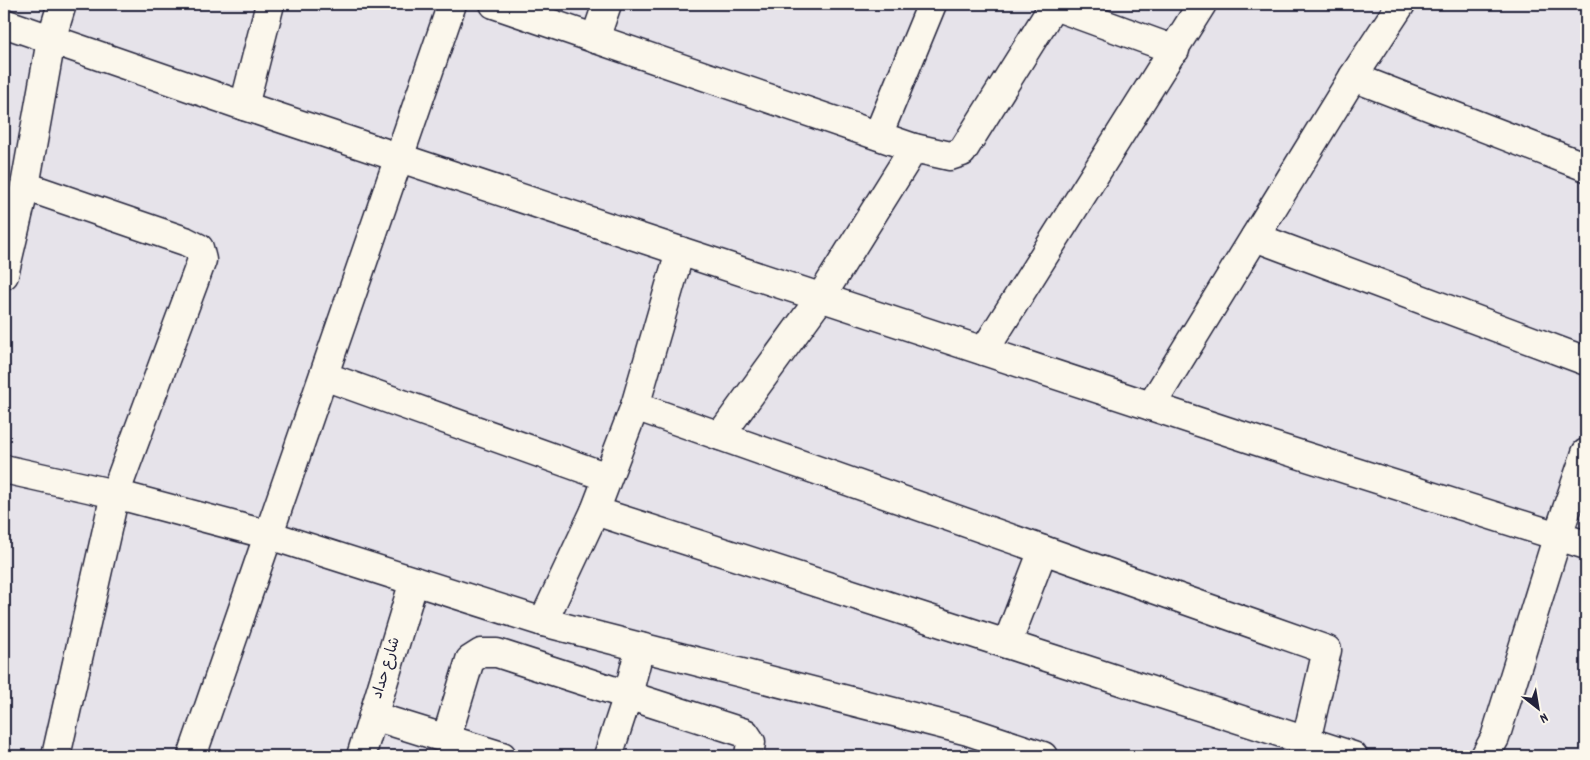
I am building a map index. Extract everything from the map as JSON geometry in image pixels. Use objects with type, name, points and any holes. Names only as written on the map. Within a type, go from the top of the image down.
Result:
[{"type":"street","points":[[4,275],[26,186],[51,40],[62,4]]},
{"type":"street","points":[[244,106],[270,4]]},
{"type":"street","points":[[192,756],[452,4]]},
{"type":"street","points":[[494,4],[914,148],[950,156],[962,152],[1066,6],[1175,50]]},
{"type":"street","points":[[596,39],[608,4]]},
{"type":"street","points":[[878,135],[932,4]]},
{"type":"street","points":[[984,351],[1175,50],[1202,4]]},
{"type":"street","points":[[1151,406],[1353,77],[1401,4]]},
{"type":"street","points":[[4,23],[244,106],[680,251],[1264,443],[1586,545]]},
{"type":"street","points":[[1353,77],[1586,167]]},
{"type":"street","points":[[720,436],[821,297],[914,148]]},
{"type":"street","points":[[26,186],[185,241],[200,248],[202,260],[115,494],[56,756]]},
{"type":"street","points":[[1255,237],[1586,361]]},
{"type":"street","points":[[543,622],[594,511],[635,406],[680,251]]},
{"type":"street","points":[[324,376],[607,477]]},
{"type":"street","points":[[635,406],[1327,650],[1306,741]]},
{"type":"street","points":[[1485,756],[1495,738],[1558,535],[1586,453]]},
{"type":"street","points":[[4,469],[115,494],[269,535],[543,622],[968,731],[1043,756]]},
{"type":"street","points":[[594,511],[1353,756]]},
{"type":"street","points":[[1007,644],[1043,550]]},
{"type":"street","name":"شارع حداد","points":[[361,756],[414,581]]},
{"type":"street","points":[[608,756],[628,695],[640,647]]},
{"type":"street","points":[[446,739],[470,660],[481,652],[496,653],[745,733],[751,742],[749,756]]},
{"type":"street","points":[[373,716],[502,756]]}]
